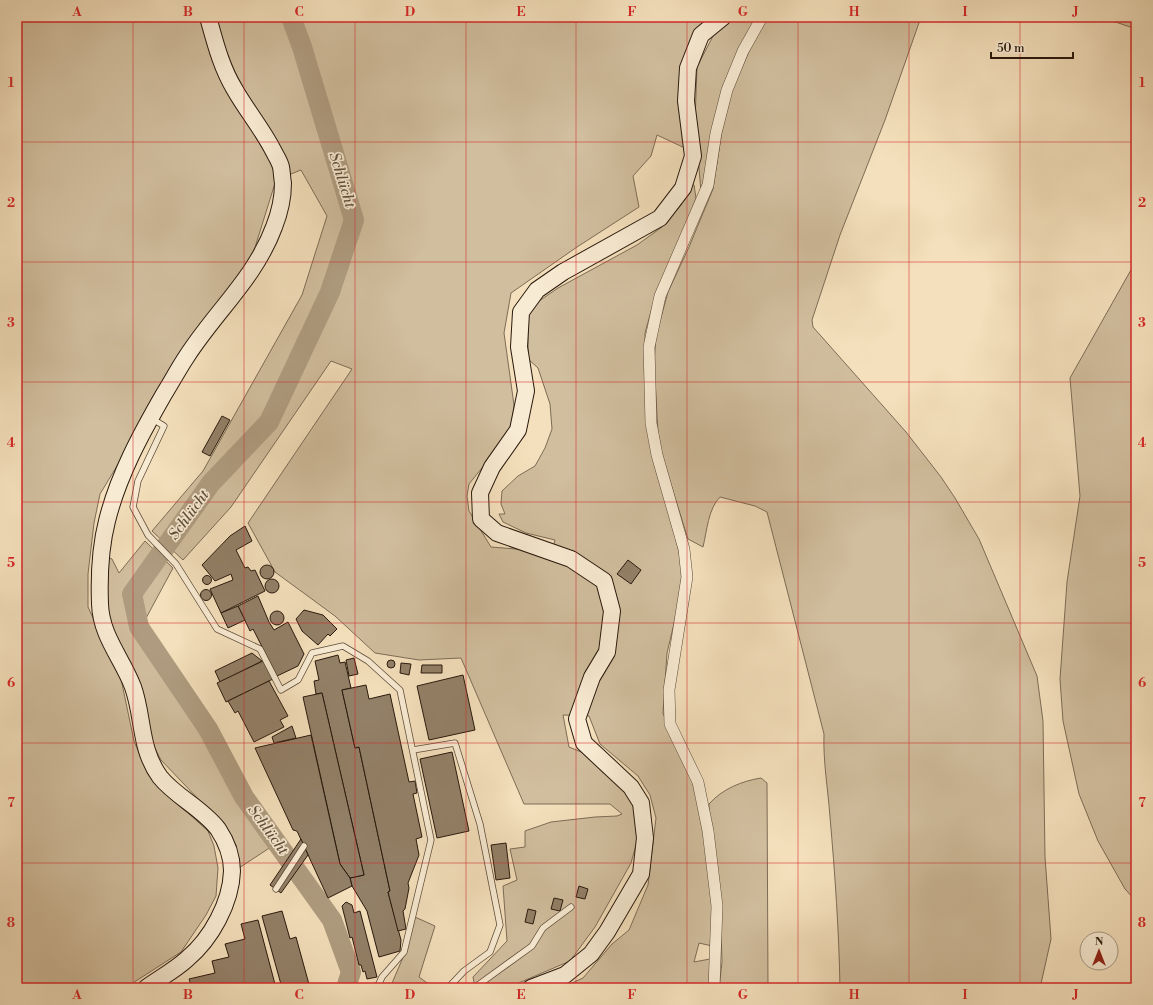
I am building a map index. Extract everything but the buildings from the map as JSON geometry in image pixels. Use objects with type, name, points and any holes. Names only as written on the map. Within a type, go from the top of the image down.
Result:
[{"type":"street","points":[[146,988],[188,958],[204,941],[216,922],[228,897],[232,872],[231,858],[227,846],[217,828],[160,777],[148,756],[143,739],[140,712],[134,689],[103,625],[100,608],[100,580],[106,523],[114,497],[131,456],[150,418],[187,355],[211,322],[233,297],[257,262],[269,241],[279,213],[283,195],[281,166],[270,143],[234,88],[221,62],[208,17]]},
{"type":"street","points":[[531,988],[565,976],[591,954],[607,932],[641,874],[646,838],[641,803],[632,787],[584,743],[577,719],[592,677],[607,652],[612,611],[604,581],[571,559],[497,533],[481,519],[480,493],[492,467],[518,430],[526,391],[519,347],[520,312],[537,290],[563,272],[660,218],[683,188],[693,156],[686,101],[688,68],[701,35],[723,17]]},
{"type":"street","points":[[714,988],[718,906],[708,831],[698,782],[670,724],[669,690],[687,577],[684,550],[657,455],[651,423],[649,346],[660,296],[708,185],[716,133],[726,90],[762,17]]},
{"type":"lane","points":[[150,418],[164,426],[138,481],[133,507],[148,535],[176,564],[218,629],[260,649],[281,690],[298,680],[312,653],[343,646],[368,661],[400,690],[431,840],[404,952],[382,977],[377,988]]},
{"type":"lane","points":[[413,750],[455,743],[480,824],[500,925],[490,952],[464,971],[448,988]]},
{"type":"lane","points":[[276,890],[304,846]]},
{"type":"lane","points":[[474,988],[532,946],[543,928],[571,907]]},
{"type":"shaded area","points":[[17,17],[711,17],[692,39],[687,149],[657,135],[651,156],[633,176],[639,207],[577,247],[511,293],[504,333],[514,405],[511,432],[469,484],[467,496],[469,511],[491,547],[552,552],[555,540],[526,533],[503,522],[499,514],[505,514],[501,504],[502,491],[518,476],[535,466],[545,448],[552,429],[550,404],[538,368],[528,359],[528,315],[539,301],[558,288],[637,245],[662,227],[681,205],[691,184],[694,185],[696,198],[653,304],[645,333],[645,357],[673,527],[685,577],[667,653],[663,713],[701,802],[715,905],[712,946],[699,943],[694,962],[710,959],[709,988],[561,988],[583,978],[612,944],[629,930],[648,885],[656,818],[650,795],[638,776],[600,744],[589,716],[563,715],[569,747],[591,756],[633,794],[641,827],[631,863],[595,927],[570,961],[507,988],[475,988],[473,977],[507,941],[503,886],[517,880],[510,849],[525,847],[525,831],[551,822],[617,816],[622,814],[610,804],[524,804],[461,658],[419,660],[375,653],[335,616],[275,572],[248,523],[352,369],[331,361],[231,507],[183,560],[152,531],[203,471],[302,295],[327,216],[301,170],[276,180],[252,257],[197,334],[100,494],[94,523],[88,574],[88,607],[121,679],[134,741],[145,767],[167,794],[208,831],[214,846],[218,868],[216,896],[206,915],[181,952],[125,988],[17,988]]},
{"type":"shaded area","points":[[732,17],[758,17],[748,33],[701,192],[695,122],[697,67],[713,36]]},
{"type":"shaded area","points":[[768,17],[921,17],[885,120],[840,235],[812,320],[813,327],[906,432],[941,477],[955,498],[979,539],[1037,676],[1043,721],[1045,857],[1051,939],[1040,988],[840,988],[839,945],[832,838],[825,765],[824,734],[767,512],[755,506],[720,497],[710,514],[703,547],[688,539],[662,456],[658,432],[654,363],[656,336],[668,292],[689,247],[713,189],[729,96],[752,45]]},
{"type":"shaded area","points":[[1101,17],[1136,17],[1136,29]]},
{"type":"shaded area","points":[[1136,261],[1136,901],[1125,889],[1098,841],[1079,794],[1063,721],[1060,679],[1067,582],[1080,496],[1070,378]]},
{"type":"shaded area","points":[[145,541],[173,568],[145,620],[221,741],[277,843],[239,868],[236,845],[225,827],[161,760],[150,739],[105,612],[104,556],[112,559],[119,573]]},
{"type":"shaded area","points":[[761,778],[767,783],[768,988],[719,988],[722,962],[720,891],[709,804],[720,794],[733,786]]},
{"type":"shaded area","points":[[415,917],[435,926],[419,977],[434,988],[390,988],[407,948]]},
{"type":"waterway","name":"Schlücht","points":[[291,17],[302,47],[354,220],[330,292],[269,422],[211,483],[132,594],[139,627],[208,729],[244,797],[332,920],[351,972],[346,988]]}]
